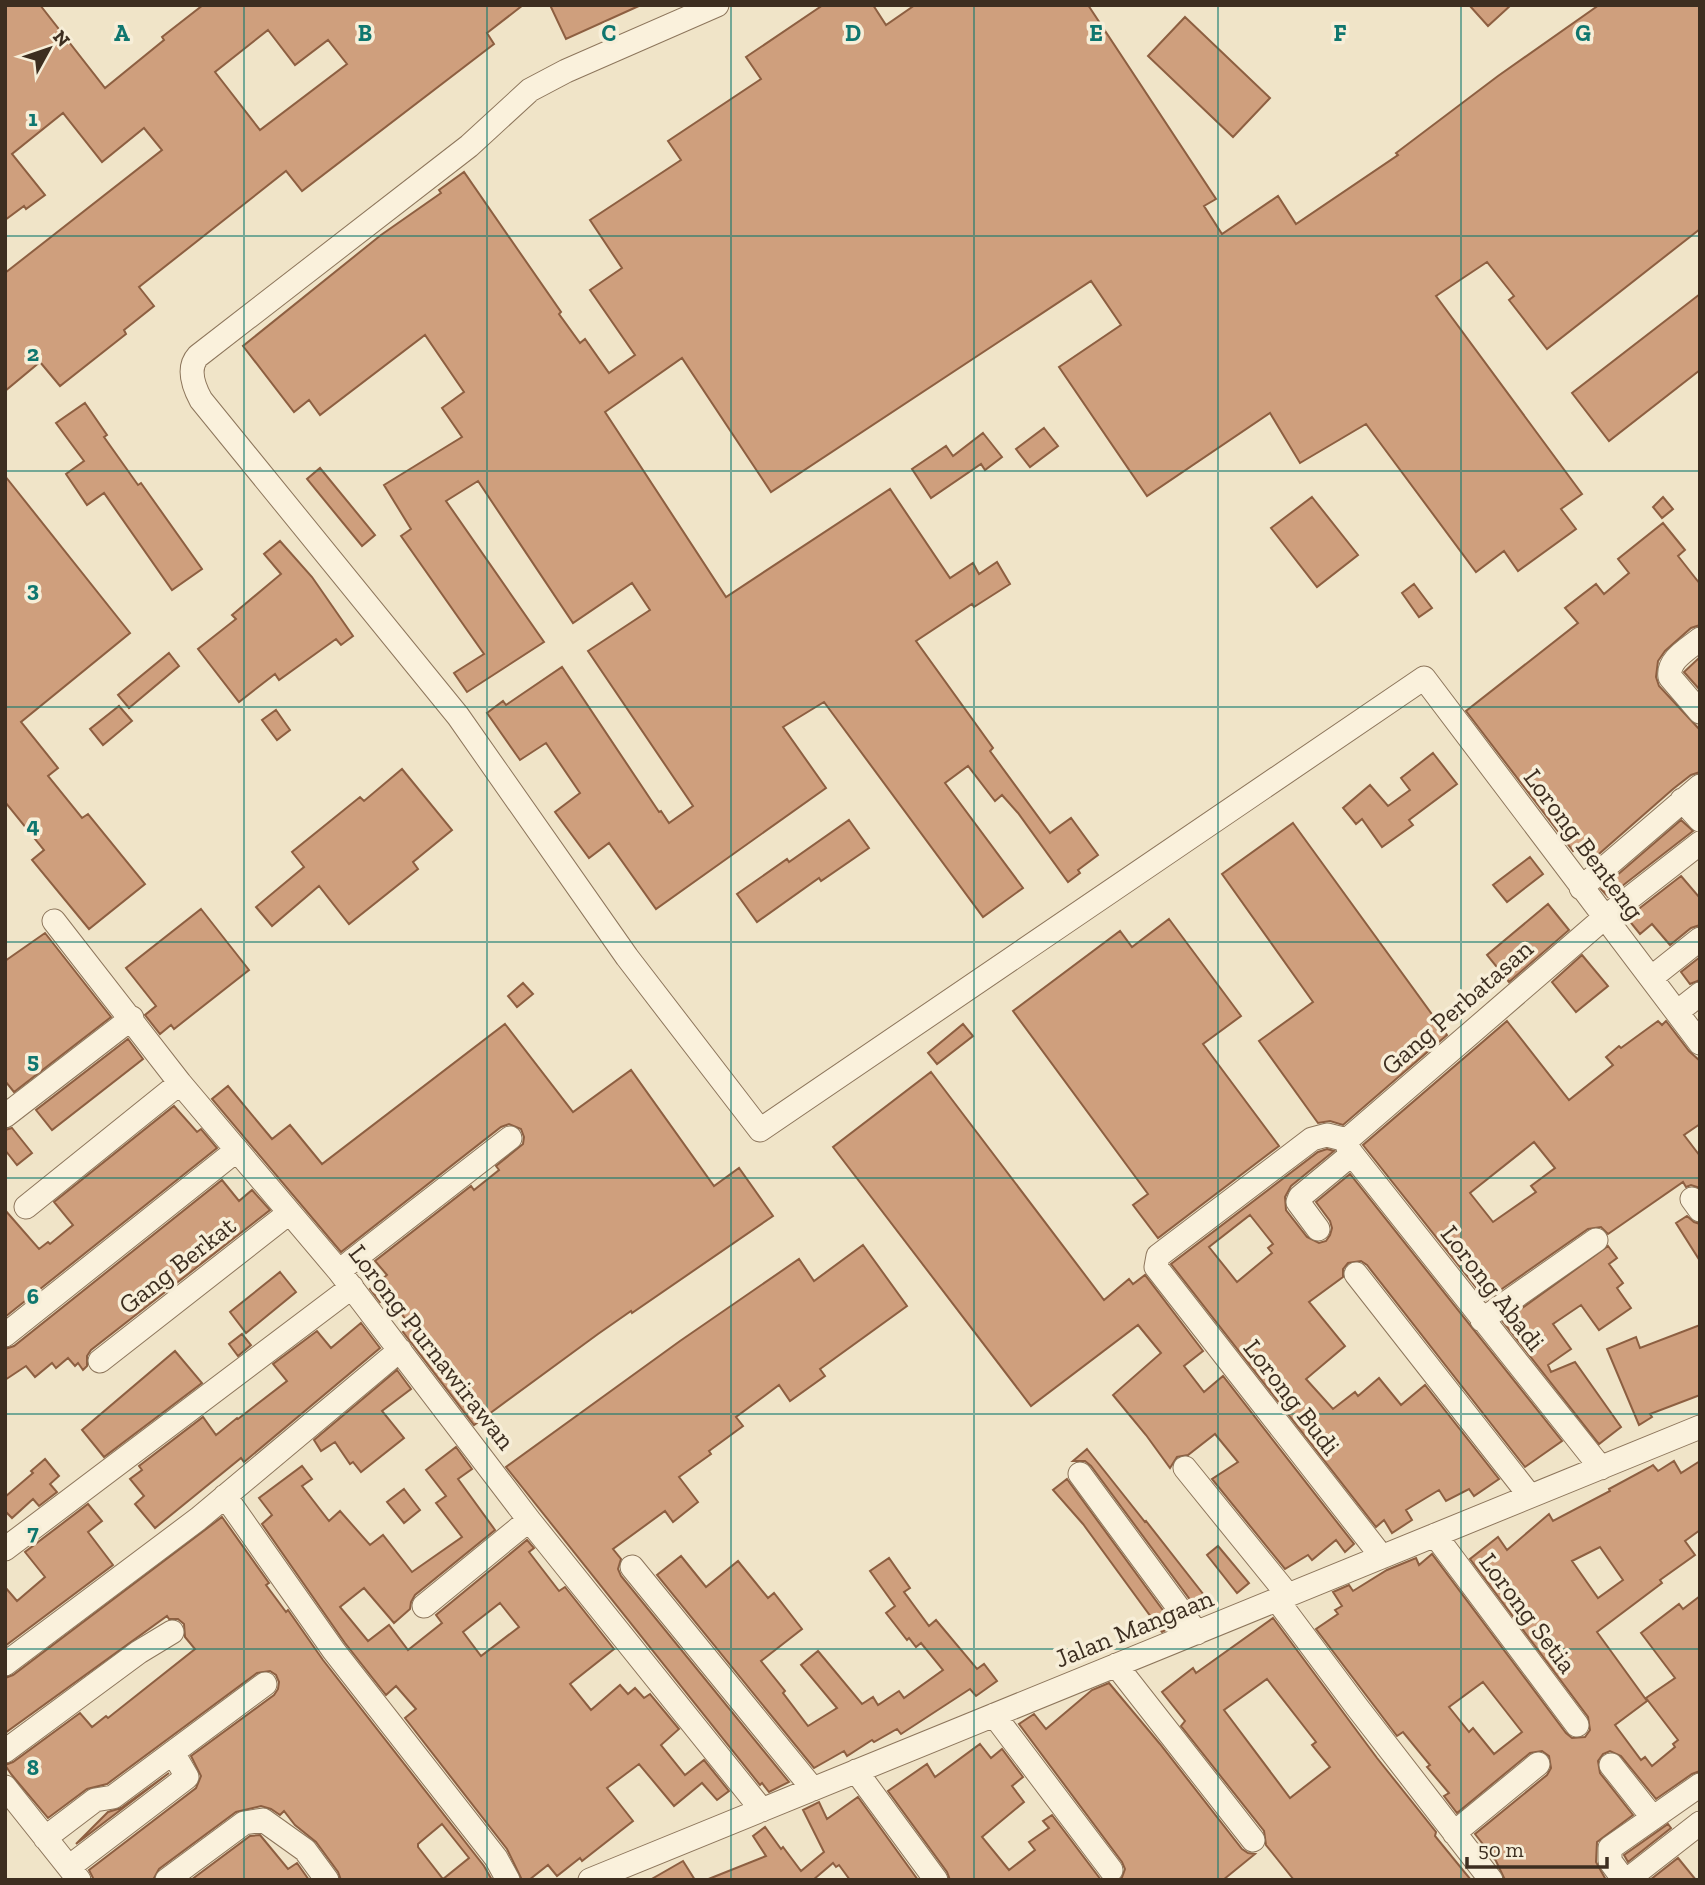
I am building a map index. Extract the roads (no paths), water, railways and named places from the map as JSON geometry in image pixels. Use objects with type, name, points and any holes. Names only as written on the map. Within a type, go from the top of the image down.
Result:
[{"type":"street","name":"Lorong Benteng","points":[[718,5],[566,71],[530,90],[469,146],[198,356],[194,360],[193,376],[201,400],[458,716],[627,957],[760,1130],[1424,678],[1700,1043]]},
{"type":"street","points":[[1700,639],[1671,663],[1669,672],[1670,677],[1700,712]]},
{"type":"street","points":[[1581,888],[1691,793],[1700,820]]},
{"type":"street","name":"Gang Perbatasan","points":[[1318,1229],[1299,1207],[1300,1197],[1350,1147],[1604,918],[1700,843]]},
{"type":"street","name":"Lorong Purnawirawan","points":[[54,921],[180,1083],[345,1279],[529,1520],[762,1810]]},
{"type":"street","points":[[1651,978],[1700,939]]},
{"type":"street","points":[[1677,1012],[1700,994]]},
{"type":"street","points":[[5,1116],[132,1018]]},
{"type":"street","points":[[26,1208],[180,1083]]},
{"type":"street","name":"Lorong Budi","points":[[1350,1147],[1327,1135],[1312,1139],[1157,1256],[1155,1262],[1158,1271],[1382,1557]]},
{"type":"street","points":[[5,1549],[345,1279],[510,1138]]},
{"type":"street","name":"Lorong Abadi","points":[[1350,1147],[1482,1320],[1601,1468]]},
{"type":"street","points":[[5,1335],[237,1150]]},
{"type":"street","name":"Gang Berkat","points":[[100,1361],[289,1213]]},
{"type":"street","points":[[1482,1320],[1596,1240]]},
{"type":"street","points":[[1356,1274],[1530,1496]]},
{"type":"street","points":[[5,1664],[198,1519],[400,1350]]},
{"type":"street","name":"Jalan Mangaan","points":[[590,1880],[1700,1427]]},
{"type":"street","points":[[1185,1468],[1283,1597],[1357,1707],[1454,1832],[1483,1877]]},
{"type":"street","points":[[1080,1474],[1197,1633]]},
{"type":"street","points":[[225,1496],[334,1651],[496,1858],[508,1880]]},
{"type":"street","points":[[424,1606],[529,1520]]},
{"type":"street","name":"Lorong Setia","points":[[1436,1535],[1577,1725]]},
{"type":"street","points":[[632,1567],[813,1789]]},
{"type":"street","points":[[5,1751],[172,1632]]},
{"type":"street","points":[[1116,1665],[1253,1840]]},
{"type":"street","points":[[46,1838],[94,1800],[113,1797],[265,1684]]},
{"type":"street","points":[[994,1715],[1111,1870]]},
{"type":"street","points":[[5,1787],[74,1873],[141,1810],[187,1777],[176,1758],[176,1752]]},
{"type":"street","points":[[1454,1832],[1538,1764]]},
{"type":"street","points":[[1611,1765],[1658,1814],[1700,1820]]},
{"type":"street","points":[[856,1771],[936,1880]]},
{"type":"street","points":[[1700,1785],[1610,1848],[1610,1861],[1625,1880],[1700,1820]]},
{"type":"street","points":[[167,1880],[244,1823],[263,1820],[305,1850],[327,1880]]}]
